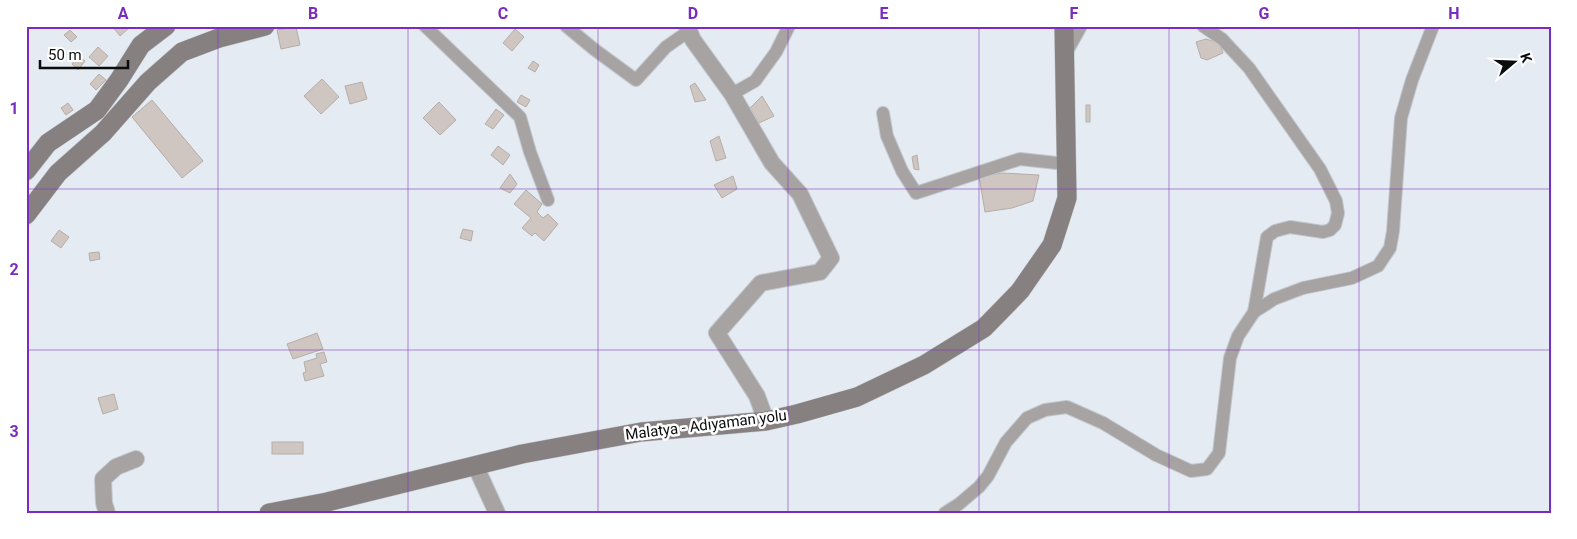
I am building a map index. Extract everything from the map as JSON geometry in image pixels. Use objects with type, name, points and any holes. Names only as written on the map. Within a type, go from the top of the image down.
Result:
[{"type":"main road","points":[[26,171],[48,143],[97,110],[141,45],[166,26]]},
{"type":"main road","points":[[26,215],[58,174],[103,133],[148,82],[182,52],[219,38],[265,26]]},
{"type":"main road","name":"Malatya - Adıyaman yolu","points":[[269,513],[322,507],[522,454],[641,432],[766,421],[797,414],[857,397],[924,365],[984,328],[1020,291],[1052,245],[1067,198],[1064,26]]},
{"type":"street","points":[[425,26],[520,117],[530,152],[548,200]]},
{"type":"street","points":[[566,26],[636,80],[666,46],[688,28],[693,40],[732,94],[772,163],[800,194],[831,258],[820,272],[761,284],[716,333],[757,396],[766,421]]},
{"type":"street","points":[[732,94],[755,81],[776,52],[790,26]]},
{"type":"street","points":[[1053,26],[1065,55]]},
{"type":"street","points":[[1065,55],[1081,26]]},
{"type":"street","points":[[1203,26],[1222,39],[1249,68],[1320,169],[1336,201],[1338,213],[1335,225],[1330,230],[1323,232],[1290,227],[1275,231],[1267,237],[1254,312]]},
{"type":"street","points":[[945,513],[979,487],[988,476],[1006,442],[1028,418],[1045,410],[1067,408],[1103,423],[1156,455],[1192,471],[1206,469],[1219,453],[1230,358],[1238,336],[1254,312],[1274,299],[1303,288],[1352,278],[1378,266],[1390,248],[1393,231],[1401,118],[1412,80],[1433,26]]},
{"type":"street","points":[[884,113],[887,136],[902,171],[916,193],[1020,159],[1066,164]]},
{"type":"street","points":[[107,513],[104,503],[103,480],[116,467],[136,459]]},
{"type":"street","points":[[475,465],[497,513]]},
{"type":"building","points":[[112,26],[131,26],[120,36]]},
{"type":"building","points":[[296,27],[300,45],[281,49],[277,30]]},
{"type":"building","points":[[515,29],[524,37],[512,51],[503,43]]},
{"type":"building","points":[[70,30],[77,37],[71,42],[64,35]]},
{"type":"building","points":[[1206,39],[1219,43],[1223,53],[1207,60],[1201,58],[1196,42]]},
{"type":"building","points":[[98,47],[108,56],[99,66],[89,57]]},
{"type":"building","points":[[78,56],[85,61],[78,70],[72,64]]},
{"type":"building","points":[[533,61],[539,65],[535,72],[528,68]]},
{"type":"building","points":[[99,74],[106,80],[96,90],[90,84]]},
{"type":"building","points":[[322,79],[339,97],[321,114],[304,96]]},
{"type":"building","points":[[362,82],[367,99],[350,104],[345,86]]},
{"type":"building","points":[[695,83],[706,100],[695,102],[690,86]]},
{"type":"building","points":[[521,95],[530,100],[526,107],[517,102]]},
{"type":"building","points":[[762,96],[774,116],[759,123],[750,108]]},
{"type":"building","points":[[152,100],[203,161],[182,178],[132,117]]},
{"type":"building","points":[[439,102],[456,120],[440,135],[423,118]]},
{"type":"building","points":[[68,103],[73,110],[66,115],[61,108]]},
{"type":"building","points":[[1086,105],[1090,105],[1090,122],[1086,122]]},
{"type":"building","points":[[496,109],[504,115],[493,129],[485,124]]},
{"type":"building","points":[[719,136],[726,158],[716,161],[710,141]]},
{"type":"building","points":[[498,146],[510,155],[503,165],[491,155]]},
{"type":"building","points":[[917,155],[919,170],[914,169],[912,157]]},
{"type":"building","points":[[1003,173],[1039,175],[1033,201],[1012,208],[985,212],[979,176]]},
{"type":"building","points":[[510,174],[517,184],[510,193],[500,188]]},
{"type":"building","points":[[733,176],[737,189],[722,198],[714,185]]},
{"type":"building","points":[[526,190],[542,204],[537,212],[543,218],[548,214],[558,224],[544,241],[535,233],[532,236],[522,228],[531,218],[514,204]]},
{"type":"building","points":[[463,229],[473,231],[471,241],[460,238]]},
{"type":"building","points":[[59,230],[69,237],[61,248],[51,241]]},
{"type":"building","points":[[99,252],[100,259],[90,261],[89,253]]},
{"type":"building","points":[[317,333],[323,349],[293,359],[287,344]]},
{"type":"building","points":[[324,352],[327,362],[320,364],[324,376],[305,381],[303,373],[306,372],[304,362],[317,358],[316,354]]},
{"type":"building","points":[[114,394],[118,409],[103,414],[98,398]]},
{"type":"building","points":[[272,442],[303,442],[303,454],[272,454]]}]
